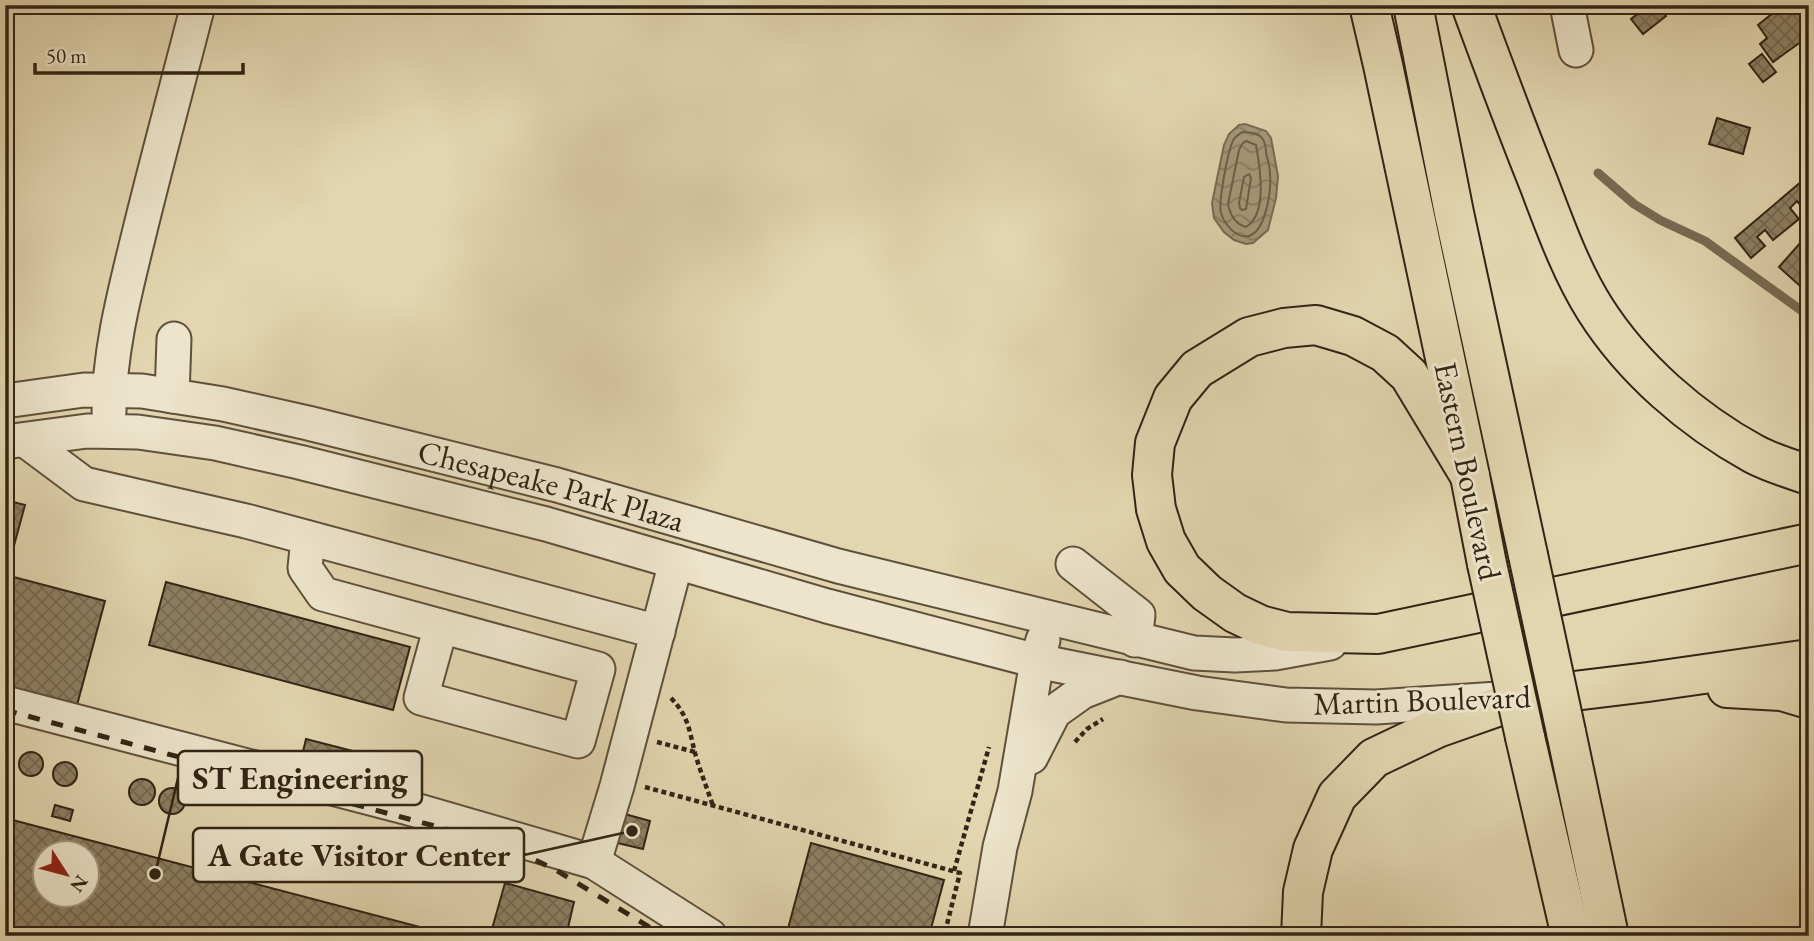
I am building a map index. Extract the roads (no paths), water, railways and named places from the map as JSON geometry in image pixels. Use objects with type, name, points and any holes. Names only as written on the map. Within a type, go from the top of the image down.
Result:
[{"type":"main road","name":"Eastern Boulevard","points":[[1369,5],[1487,564],[1571,935]]},
{"type":"main road","name":"Eastern Boulevard","points":[[1413,5],[1454,213],[1609,936]]},
{"type":"main road","points":[[1471,5],[1553,220],[1595,308],[1615,337],[1669,394],[1716,431],[1757,456],[1809,475]]},
{"type":"main road","points":[[1378,634],[1287,632],[1260,625],[1234,613],[1207,593],[1182,569],[1166,541],[1156,509],[1152,475],[1155,443],[1173,398],[1197,369],[1250,337],[1284,328],[1316,325],[1353,336],[1385,354],[1409,374],[1470,476]]},
{"type":"main road","name":"Martin Boulevard","points":[[1378,634],[1809,543]]},
{"type":"main road","name":"Martin Boulevard","points":[[1525,697],[1809,659]]},
{"type":"main road","points":[[1648,682],[1782,691],[1809,699]]},
{"type":"main road","points":[[1301,936],[1303,892],[1313,849],[1337,796],[1374,758],[1437,728],[1525,697]]},
{"type":"street","points":[[109,432],[109,391],[119,318],[198,5]]},
{"type":"street","points":[[1567,5],[1576,50]]},
{"type":"street","points":[[172,396],[174,338]]},
{"type":"street","name":"Chesapeake Park Plaza","points":[[5,401],[85,390],[142,391],[223,404],[557,485],[838,566],[1048,619]]},
{"type":"street","name":"Chesapeake Park Plaza","points":[[15,441],[87,431],[138,432],[215,443],[546,524],[827,606],[1037,661]]},
{"type":"street","points":[[15,441],[84,484],[246,522],[658,632]]},
{"type":"street","points":[[308,538],[304,568],[323,594],[441,626],[598,669],[578,741],[421,698],[441,626]]},
{"type":"street","points":[[594,862],[617,786],[676,562]]},
{"type":"street","points":[[1073,564],[1138,615],[1135,640]]},
{"type":"street","points":[[985,936],[1000,847],[1015,791],[1037,661],[1048,619]]},
{"type":"street","name":"Martin Boulevard","points":[[1048,619],[1194,653],[1236,655],[1275,653],[1378,634]]},
{"type":"street","name":"Martin Boulevard","points":[[1037,661],[1197,693],[1286,705],[1376,707],[1525,697]]},
{"type":"street","points":[[1015,791],[1054,712],[1082,692],[1119,677]]},
{"type":"street","points":[[5,703],[405,807],[594,862],[710,936]]},
{"type":"water","points":[[1245,124],[1266,131],[1271,138],[1278,176],[1268,230],[1253,243],[1246,244],[1234,240],[1224,232],[1214,218],[1212,203],[1224,145],[1229,134],[1239,125]]},
{"type":"waterway","points":[[1598,173],[1634,204],[1660,220],[1705,241],[1809,316]]},
{"type":"railway","points":[[5,710],[468,835],[514,850],[554,869],[664,936]]},
{"type":"place","name":"A Gate Visitor Center","points":[[632,831]]},
{"type":"place","name":"ST Engineering","points":[[155,874]]}]
